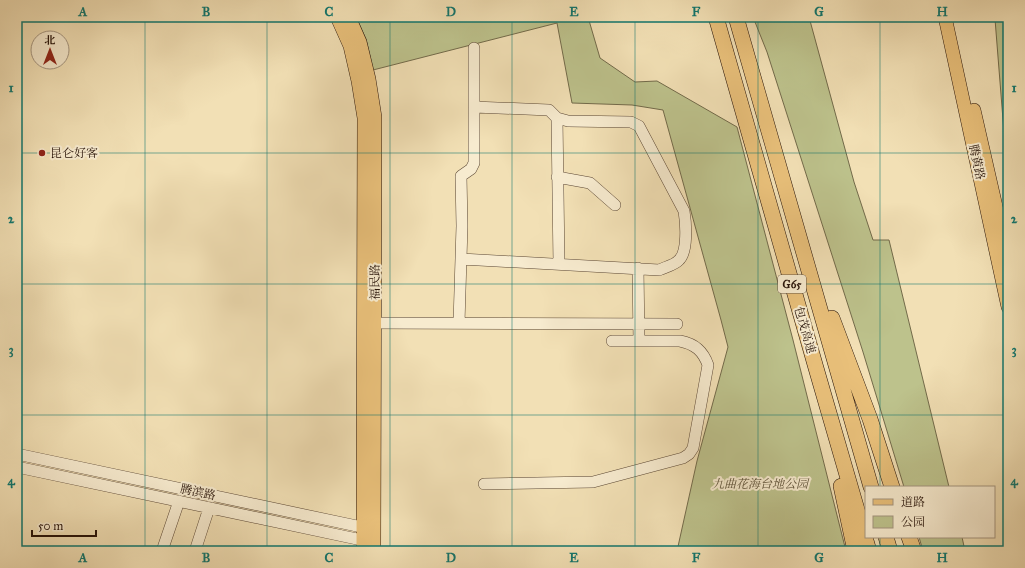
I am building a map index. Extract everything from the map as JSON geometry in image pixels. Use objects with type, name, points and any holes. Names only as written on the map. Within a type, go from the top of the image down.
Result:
[{"type":"highway","name":"包茂高速","points":[[716,17],[865,537]]},
{"type":"highway","name":"包茂高速","points":[[736,17],[871,486]]},
{"type":"highway","points":[[794,220],[855,379],[892,486]]},
{"type":"highway","points":[[816,368],[855,551]]},
{"type":"highway","name":"包茂高速","points":[[865,538],[869,551]]},
{"type":"highway","points":[[886,538],[890,551]]},
{"type":"highway","points":[[909,538],[914,551]]},
{"type":"main road","name":"福民路","points":[[338,17],[350,46],[364,118],[369,323],[368,540]]},
{"type":"main road","name":"福民路","points":[[349,17],[360,42],[376,117],[369,323]]},
{"type":"main road","name":"腾黄路","points":[[945,17],[1008,304]]},
{"type":"main road","name":"腾黄路","points":[[953,17],[1008,259]]},
{"type":"street","points":[[459,323],[461,176],[471,169],[474,164],[474,48]]},
{"type":"street","points":[[461,259],[660,270],[678,262],[683,255],[686,223],[684,211],[676,194],[639,126],[631,122],[568,121],[557,118],[549,110],[474,107]]},
{"type":"street","points":[[557,118],[559,264]]},
{"type":"street","points":[[558,177],[590,183],[615,205]]},
{"type":"street","points":[[638,268],[639,341]]},
{"type":"street","points":[[369,323],[677,324]]},
{"type":"street","points":[[484,484],[592,482],[683,458],[689,454],[693,448],[708,365],[705,356],[691,343],[680,341],[612,341]]},
{"type":"street","name":"腾滨路","points":[[17,454],[368,540]]},
{"type":"street","name":"腾滨路","points":[[17,467],[368,540]]},
{"type":"street","points":[[162,551],[179,501]]},
{"type":"street","points":[[195,551],[209,508]]},
{"type":"green space","name":"九曲花海台地公园","points":[[356,17],[588,17],[600,58],[635,82],[657,81],[737,127],[793,340],[846,551],[677,551],[697,461],[728,347],[663,110],[632,105],[572,103],[557,23],[373,70],[366,39]]},
{"type":"green space","points":[[753,17],[809,17],[854,182],[873,240],[889,240],[949,486],[904,486],[863,352],[767,52]]},
{"type":"green space","points":[[1008,18],[1008,144],[1005,145],[995,19]]},
{"type":"green space","points":[[919,538],[962,538],[965,551],[923,551]]},
{"type":"place","name":"昆仑好客","points":[[42,153]]}]
